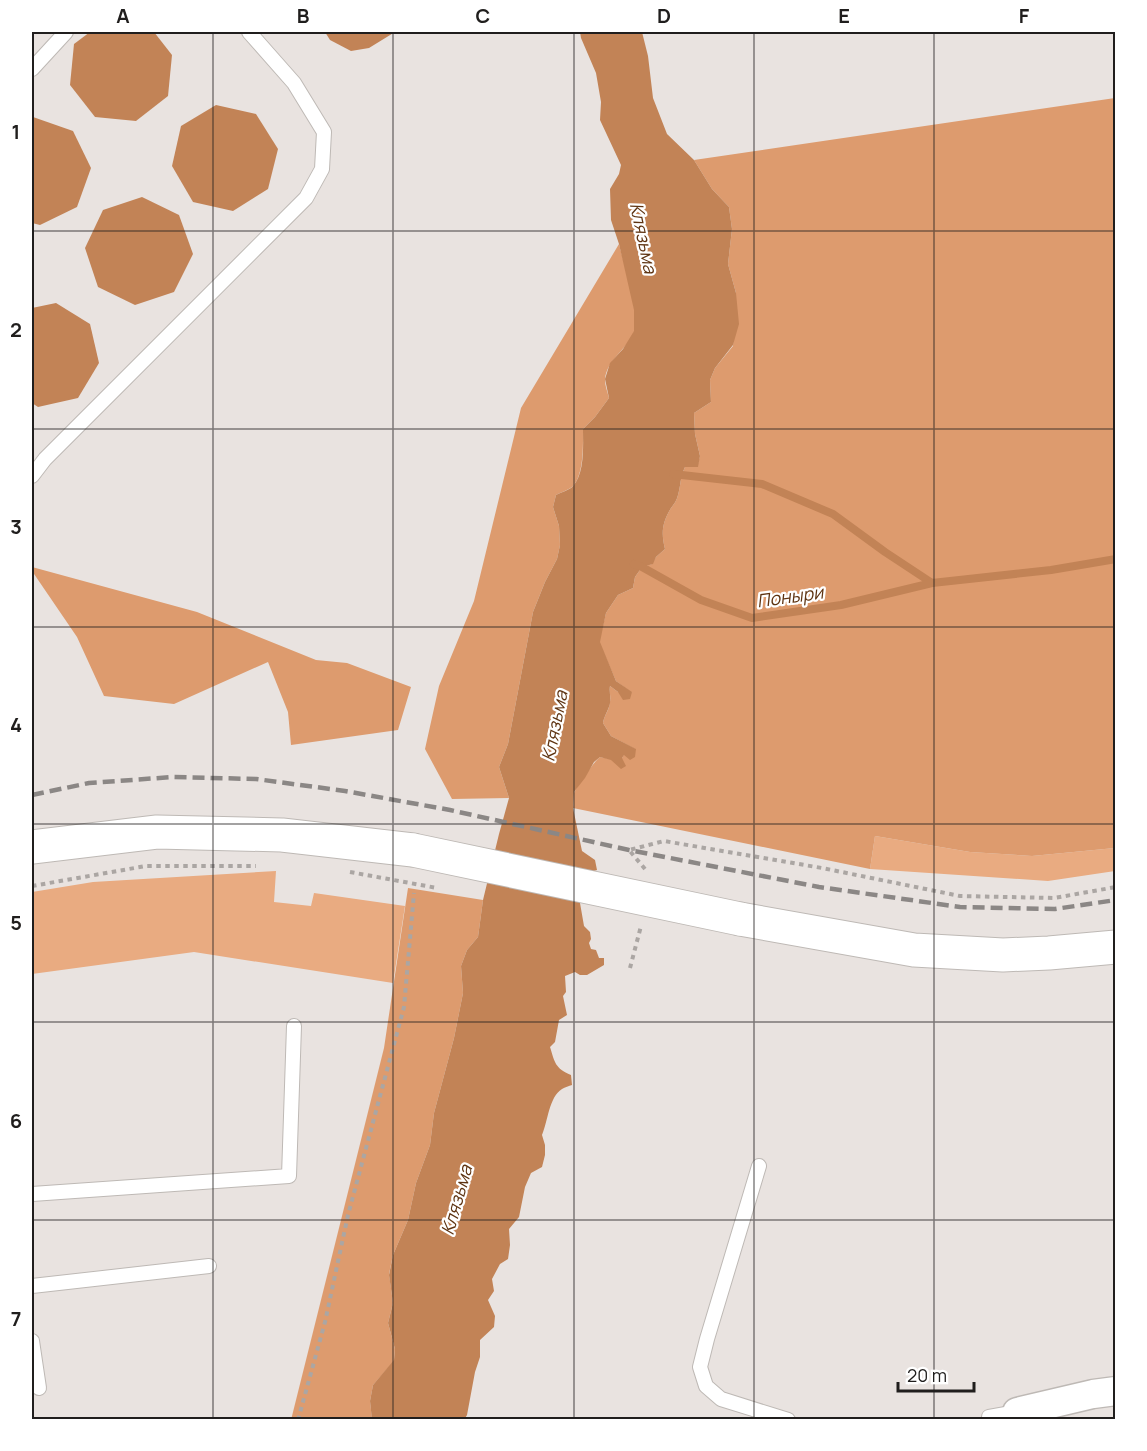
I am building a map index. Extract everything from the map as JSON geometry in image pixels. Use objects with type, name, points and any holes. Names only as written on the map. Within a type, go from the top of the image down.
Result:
[{"type":"street","points":[[32,847],[157,832],[282,835],[413,850],[740,919],[915,950],[1003,955],[1116,947]]},
{"type":"street","points":[[1017,1412],[1093,1394],[1116,1391]]},
{"type":"lane","points":[[32,69],[66,32]]},
{"type":"lane","points":[[32,476],[45,459],[306,198],[322,169],[324,132],[294,83],[249,32]]},
{"type":"lane","points":[[32,1194],[290,1176],[294,1026]]},
{"type":"lane","points":[[759,1166],[700,1367],[706,1386],[721,1399],[788,1419]]},
{"type":"lane","points":[[32,1286],[209,1266]]},
{"type":"lane","points":[[32,1341],[39,1388]]},
{"type":"lane","points":[[986,1419],[1017,1412]]},
{"type":"path","points":[[647,871],[629,850],[664,842],[822,868],[960,896],[1054,898],[1116,887]]},
{"type":"path","points":[[32,886],[146,866],[258,866]]},
{"type":"path","points":[[298,1419],[325,1322],[348,1215],[404,1007],[414,893]]},
{"type":"shaded area","points":[[1115,98],[1115,848],[1032,856],[970,852],[875,836],[870,869],[573,808],[574,793],[600,757],[622,758],[624,754],[635,749],[611,736],[603,723],[610,704],[610,686],[618,692],[632,693],[616,681],[599,642],[606,613],[618,595],[633,588],[635,577],[642,567],[652,564],[665,549],[664,523],[677,499],[683,471],[685,467],[697,467],[700,456],[695,434],[694,413],[711,402],[710,380],[715,368],[733,346],[736,293],[728,264],[732,229],[729,207],[712,189],[694,160]]},
{"type":"shaded area","points":[[619,244],[633,302],[634,332],[606,373],[605,382],[609,398],[583,429],[582,459],[577,481],[556,495],[553,507],[559,526],[560,545],[557,559],[533,612],[508,744],[499,767],[509,798],[452,799],[425,749],[439,686],[474,601],[521,408]]},
{"type":"shaded area","points":[[32,567],[197,612],[316,660],[347,663],[411,687],[398,730],[291,745],[288,712],[268,662],[174,704],[104,696],[77,637],[32,571]]},
{"type":"shaded area","points":[[875,836],[970,852],[1032,856],[1115,848],[1115,871],[1048,881],[870,869]]},
{"type":"shaded area","points":[[276,871],[274,902],[311,906],[314,893],[405,906],[393,983],[194,952],[32,974],[32,892],[93,882]]},
{"type":"shaded area","points":[[408,888],[483,900],[478,937],[467,950],[461,966],[463,993],[454,1038],[434,1113],[430,1145],[416,1183],[408,1220],[393,1255],[389,1274],[393,1303],[388,1323],[395,1349],[394,1361],[373,1385],[370,1401],[372,1419],[291,1420],[384,1048]]},
{"type":"water","points":[[90,32],[154,32],[172,55],[168,96],[136,121],[95,117],[70,85],[74,44]]},
{"type":"water","points":[[325,32],[395,32],[369,48],[351,51],[330,40]]},
{"type":"water","name":"Клязьма","points":[[580,32],[642,32],[648,56],[653,98],[667,134],[694,160],[712,189],[729,207],[732,229],[728,264],[736,293],[739,324],[733,345],[715,368],[710,380],[711,402],[694,413],[695,434],[700,456],[698,467],[685,467],[683,471],[677,499],[664,523],[665,549],[656,557],[653,564],[642,567],[635,577],[633,588],[618,595],[606,613],[600,642],[616,681],[632,692],[630,699],[623,700],[610,686],[610,705],[603,723],[611,736],[636,749],[635,757],[630,760],[624,755],[622,758],[626,766],[621,769],[611,760],[600,757],[594,762],[574,792],[573,808],[582,851],[595,860],[597,870],[581,875],[586,898],[580,903],[584,926],[590,932],[591,949],[596,950],[599,958],[604,958],[604,965],[587,975],[575,972],[565,976],[566,992],[563,996],[567,1015],[559,1020],[555,1042],[550,1047],[556,1064],[571,1075],[572,1085],[563,1088],[554,1098],[542,1135],[545,1155],[542,1167],[531,1173],[525,1187],[519,1217],[509,1229],[508,1259],[500,1264],[492,1279],[494,1291],[488,1300],[495,1316],[494,1327],[480,1340],[480,1357],[467,1415],[464,1420],[372,1420],[370,1401],[373,1385],[394,1360],[395,1349],[388,1323],[393,1303],[389,1275],[393,1255],[408,1220],[416,1183],[430,1145],[434,1113],[454,1038],[463,993],[461,966],[467,950],[478,937],[483,900],[509,798],[499,767],[508,744],[533,612],[557,559],[560,545],[559,526],[553,507],[556,495],[572,487],[580,474],[583,429],[609,398],[605,379],[610,363],[623,349],[634,331],[634,310],[619,244],[611,220],[610,189],[619,174],[621,165],[600,120],[601,102],[596,73]]},
{"type":"water","points":[[216,105],[256,114],[278,149],[268,189],[233,211],[193,202],[172,166],[181,126]]},
{"type":"water","points":[[33,117],[73,131],[91,168],[77,207],[40,225],[32,223]]},
{"type":"water","points":[[142,197],[179,215],[193,254],[174,292],[135,305],[98,287],[85,248],[103,210]]},
{"type":"water","points":[[56,303],[90,324],[99,363],[78,398],[38,407],[32,403],[32,308]]},
{"type":"waterway","name":"Поныри","points":[[673,474],[762,484],[833,514],[932,583],[1051,570],[1116,559]]},
{"type":"waterway","name":"Поныри","points":[[634,564],[701,600],[752,618],[841,605],[932,583]]},
{"type":"railway","points":[[32,795],[89,783],[173,777],[256,779],[345,791],[450,810],[629,850],[819,887],[960,907],[1055,909],[1116,900]]}]
